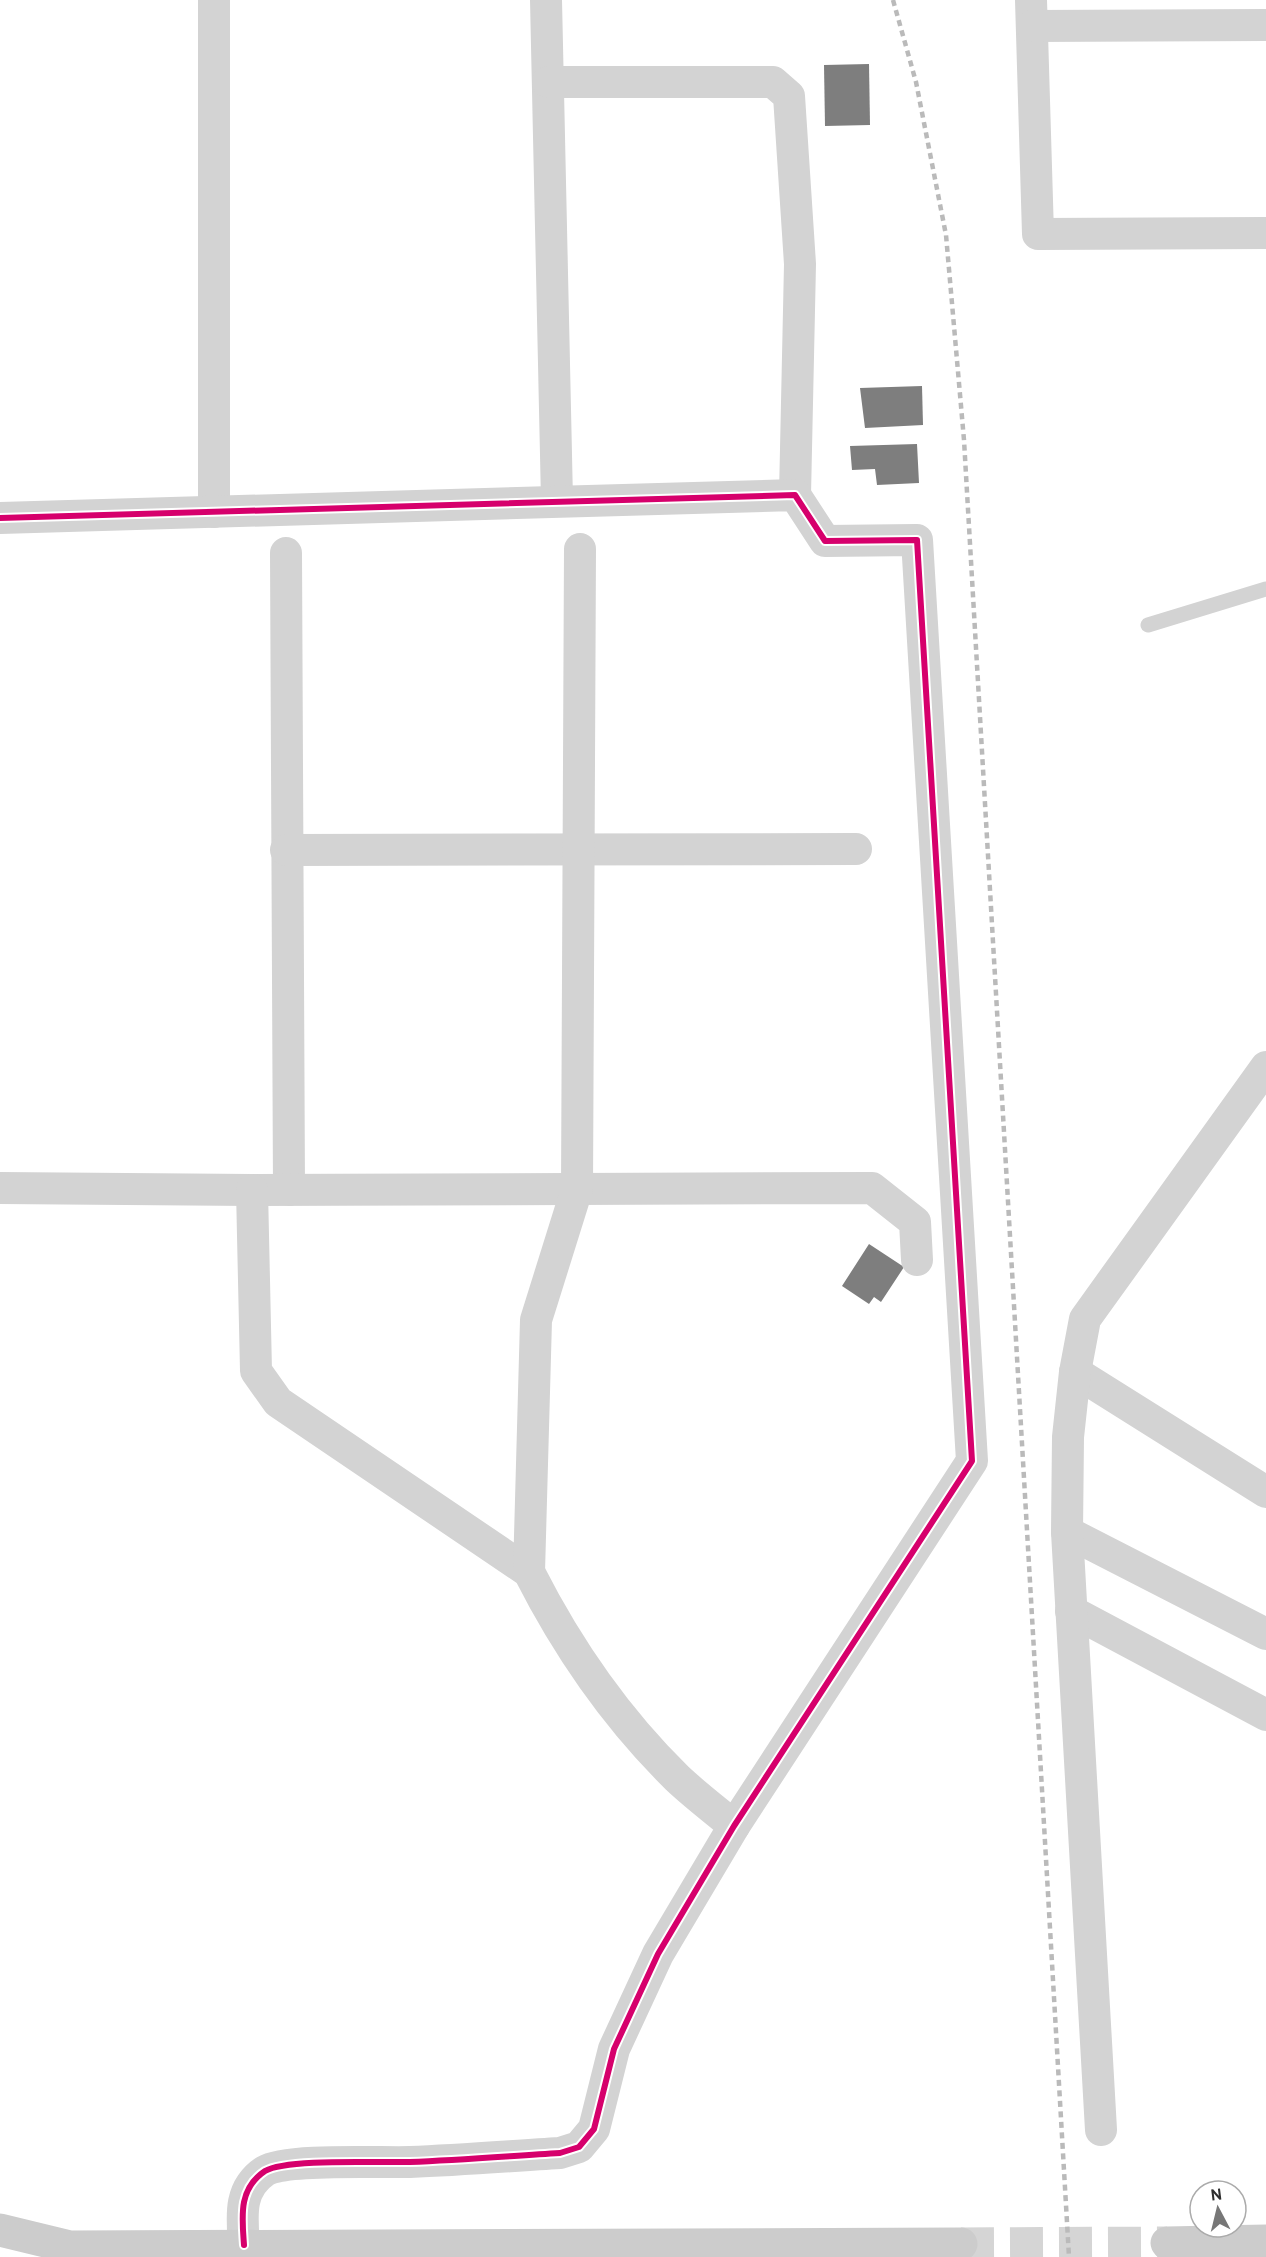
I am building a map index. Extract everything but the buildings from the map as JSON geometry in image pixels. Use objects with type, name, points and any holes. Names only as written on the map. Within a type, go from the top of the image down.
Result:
[{"type":"street","points":[[214,0],[214,512]]},
{"type":"street","points":[[546,0],[557,500]]},
{"type":"street","points":[[1266,25],[1032,13],[1038,234],[1266,233]]},
{"type":"street","points":[[244,2245],[242,2208],[247,2189],[266,2170],[290,2165],[412,2162],[560,2153],[579,2148],[594,2129],[614,2049],[658,1954],[734,1826],[972,1461],[917,540],[825,541],[795,495],[800,264],[789,96],[773,82],[548,82]]},
{"type":"street","points":[[0,518],[557,500],[795,495]]},
{"type":"street","points":[[580,549],[577,1189],[536,1320],[530,1572],[548,1609],[606,1699],[677,1777],[734,1826]]},
{"type":"street","points":[[286,553],[289,1190]]},
{"type":"street","points":[[286,850],[856,849]]},
{"type":"street","points":[[1101,2130],[1067,1532],[1068,1437],[1075,1372],[1085,1319],[1266,1067]]},
{"type":"street","points":[[0,1188],[289,1190],[872,1188],[915,1222],[917,1260]]},
{"type":"street","points":[[252,1190],[256,1371],[267,1387],[279,1402],[530,1572]]},
{"type":"street","points":[[1075,1372],[1266,1492]]},
{"type":"street","points":[[1067,1532],[1266,1634]]},
{"type":"street","points":[[1071,1611],[1266,1715]]},
{"type":"street","points":[[0,2230],[70,2247],[961,2244]]},
{"type":"street","points":[[1167,2243],[1266,2241]]},
{"type":"lane","points":[[1148,625],[1266,589]]},
{"type":"tunnel","points":[[961,2244],[1167,2243]]},
{"type":"railway","points":[[893,0],[916,82],[946,235],[964,440],[1069,2257]]},
{"type":"cycle path","points":[[0,518],[795,495],[825,541],[917,540],[972,1461],[734,1826],[658,1954],[614,2049],[594,2129],[579,2147],[560,2153],[410,2162],[312,2163],[276,2167],[256,2178],[246,2195],[243,2214],[244,2245]]}]
